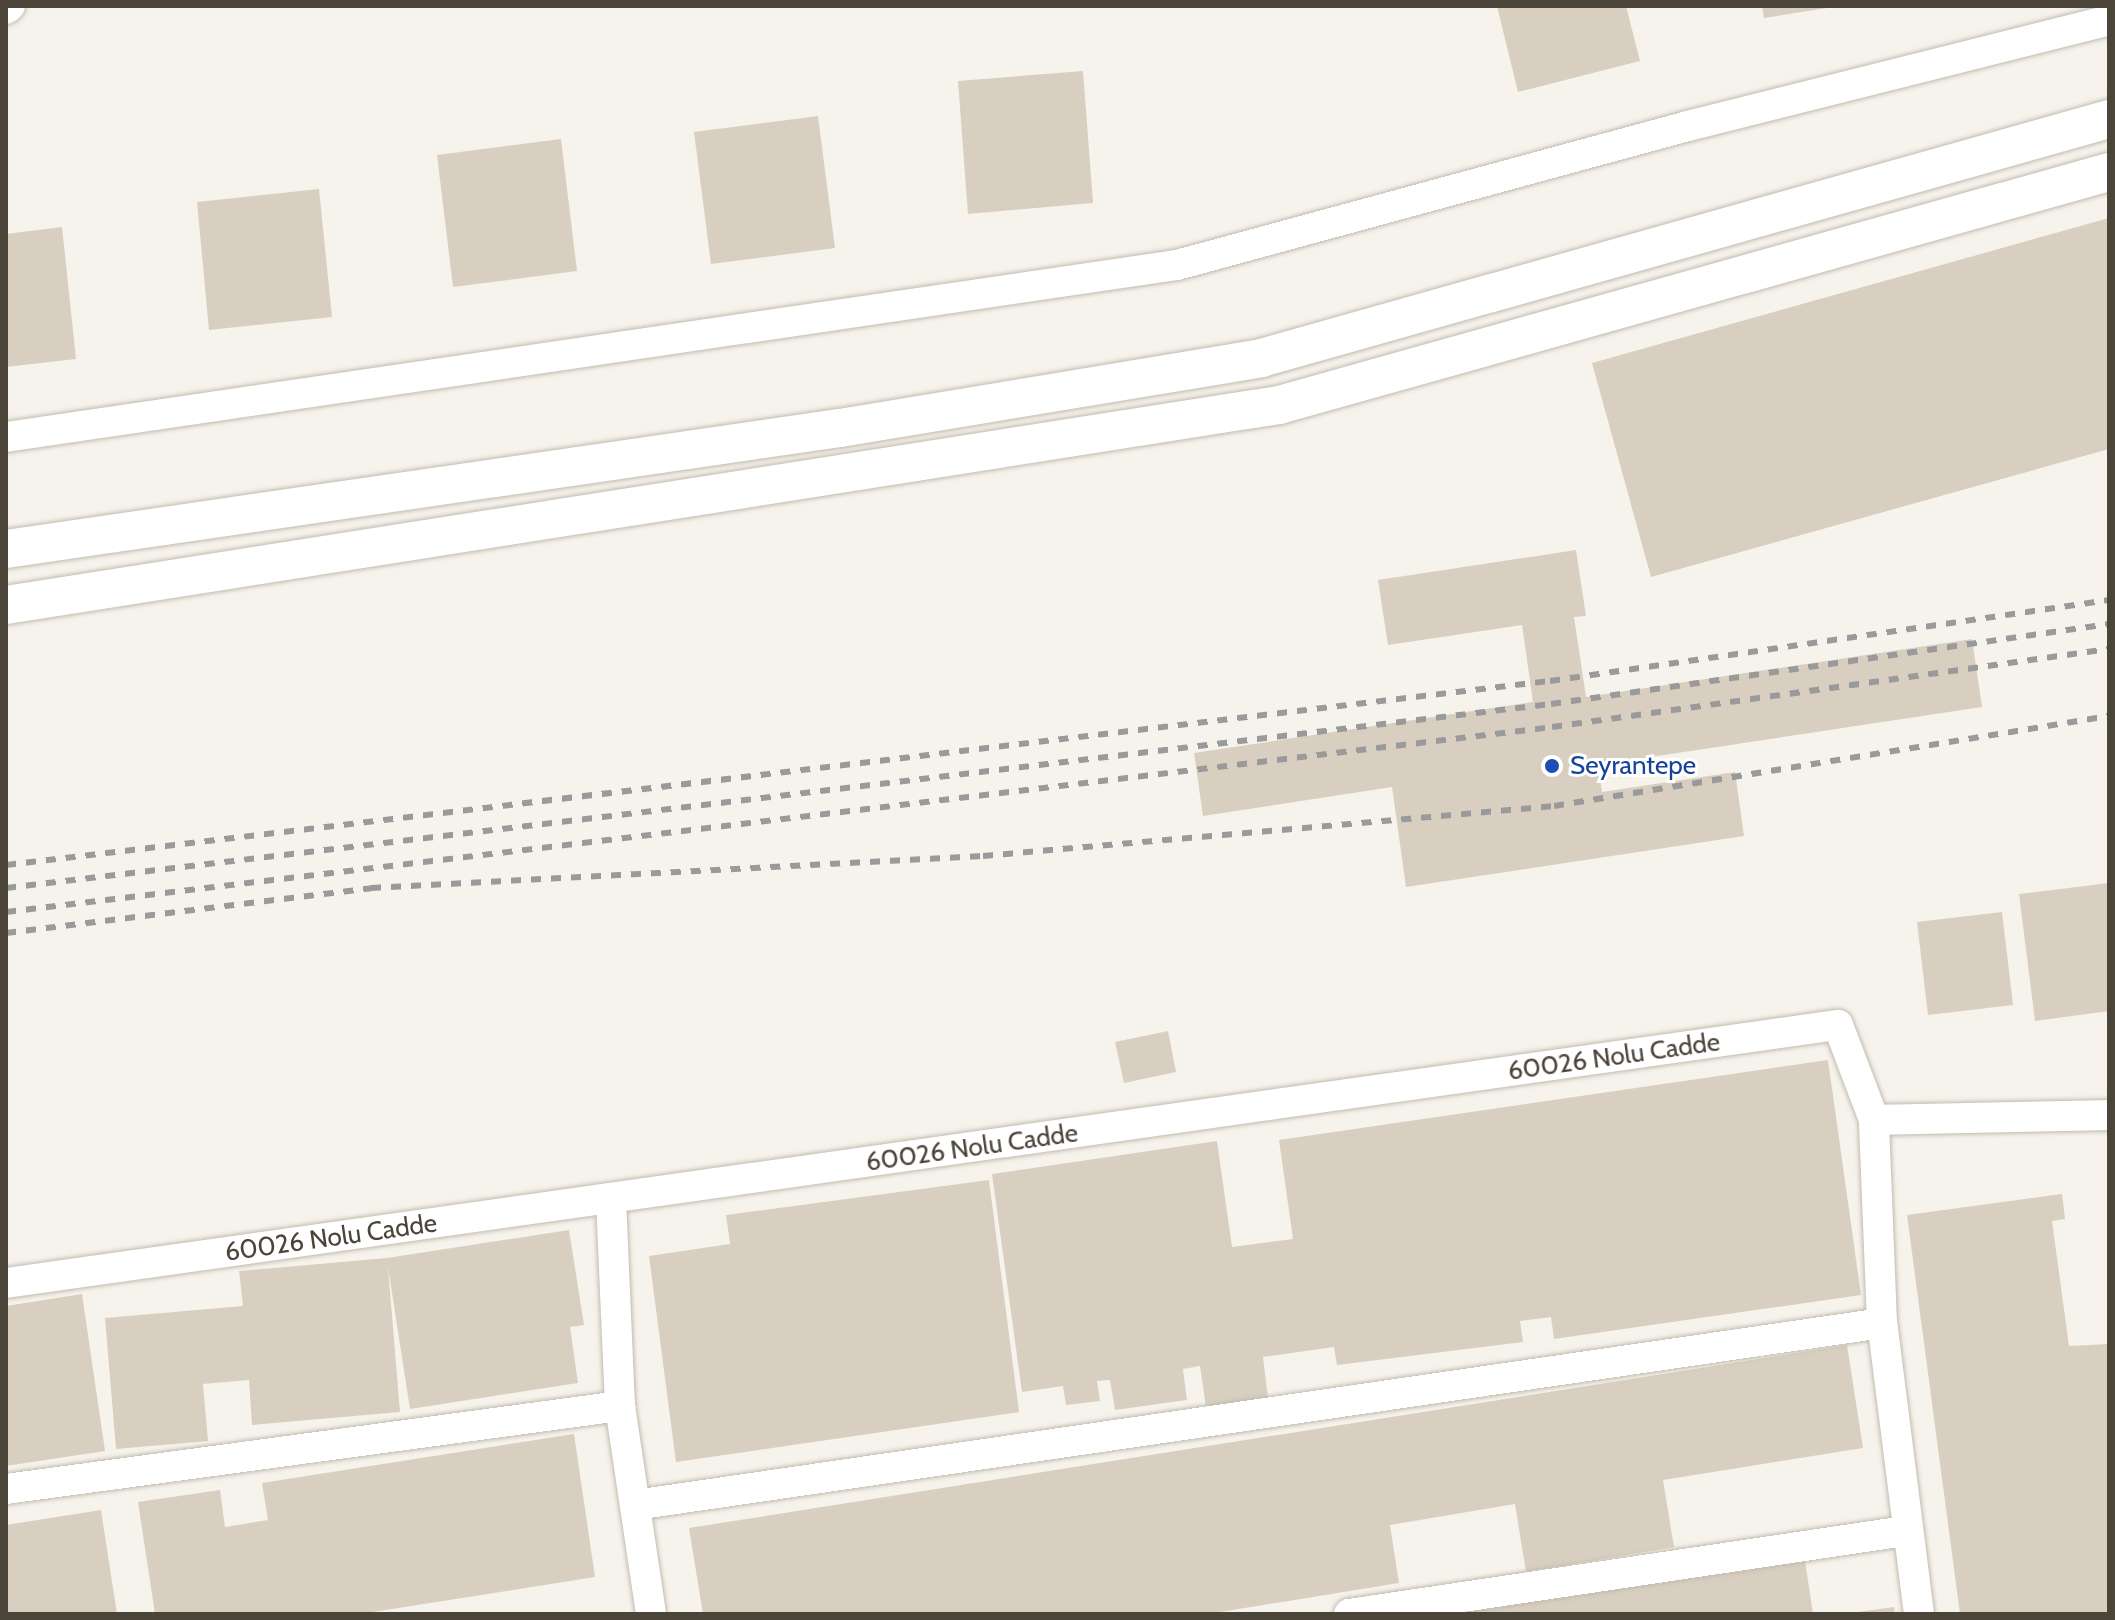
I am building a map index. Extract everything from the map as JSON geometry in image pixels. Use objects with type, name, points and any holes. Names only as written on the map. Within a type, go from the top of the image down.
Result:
[{"type":"street","points":[[6,437],[1177,265],[1688,126],[2109,20]]},
{"type":"street","points":[[6,549],[840,428],[1261,358],[2109,119]]},
{"type":"street","points":[[6,605],[1279,405],[2109,172]]},
{"type":"street","name":"60026 Nolu Cadde","points":[[6,1283],[1838,1025],[1874,1120]]},
{"type":"street","points":[[1919,1614],[1905,1531],[1882,1323],[1874,1120],[2109,1115]]},
{"type":"street","points":[[611,1200],[620,1406],[651,1614]]},
{"type":"street","points":[[635,1505],[1882,1323]]},
{"type":"street","points":[[6,1489],[620,1406]]},
{"type":"street","points":[[1349,1614],[1905,1531]]},
{"type":"building","points":[[1497,6],[1626,6],[1640,61],[1518,92]]},
{"type":"building","points":[[1762,6],[1826,6],[1827,8],[1764,18]]},
{"type":"building","points":[[1083,71],[1093,203],[968,214],[958,81]]},
{"type":"building","points":[[818,116],[835,248],[711,264],[694,132]]},
{"type":"building","points":[[561,139],[577,271],[453,287],[437,155]]},
{"type":"building","points":[[319,189],[332,317],[209,330],[197,202]]},
{"type":"building","points":[[2109,218],[2109,449],[1651,577],[1592,363]]},
{"type":"building","points":[[62,227],[76,359],[6,367],[6,234]]},
{"type":"building","name":"Seyrantepe","points":[[1576,550],[1586,616],[1574,617],[1586,697],[1972,639],[1982,707],[1598,765],[1602,792],[1735,772],[1744,836],[1406,887],[1392,787],[1203,816],[1194,753],[1533,702],[1522,625],[1388,645],[1378,580]]},
{"type":"building","points":[[2109,883],[2109,1011],[2035,1021],[2019,894]]},
{"type":"building","points":[[2002,912],[2013,1005],[1928,1015],[1917,922]]},
{"type":"building","points":[[1168,1031],[1176,1072],[1124,1083],[1115,1042]]},
{"type":"building","points":[[1828,1060],[1861,1295],[1554,1339],[1551,1317],[1520,1321],[1523,1342],[1337,1365],[1334,1347],[1263,1357],[1268,1398],[1206,1407],[1200,1366],[1183,1369],[1187,1400],[1115,1410],[1110,1380],[1097,1381],[1100,1401],[1066,1405],[1063,1386],[1022,1392],[992,1174],[1217,1141],[1232,1247],[1293,1239],[1279,1140]]},
{"type":"building","points":[[989,1180],[1019,1412],[676,1462],[649,1256],[730,1244],[726,1215]]},
{"type":"building","points":[[2062,1194],[2065,1219],[2052,1221],[2069,1346],[2109,1344],[2109,1614],[1960,1614],[1907,1215]]},
{"type":"building","points":[[569,1230],[584,1325],[570,1327],[578,1383],[410,1409],[388,1267],[400,1412],[252,1425],[249,1380],[203,1384],[208,1441],[116,1449],[105,1318],[243,1306],[239,1271],[387,1258]]},
{"type":"building","points":[[82,1294],[105,1451],[6,1466],[6,1306]]},
{"type":"building","points":[[1847,1345],[1863,1448],[1663,1480],[1674,1547],[1526,1572],[1515,1504],[1390,1525],[1399,1583],[1208,1614],[703,1614],[689,1528]]},
{"type":"building","points":[[574,1434],[595,1577],[360,1614],[155,1614],[138,1502],[220,1490],[225,1527],[268,1520],[262,1483]]},
{"type":"building","points":[[101,1510],[117,1614],[6,1614],[6,1525]]},
{"type":"building","points":[[1805,1561],[1813,1614],[1453,1614],[1453,1612]]},
{"type":"building","points":[[1894,1607],[1895,1614],[1858,1614],[1858,1612]]},
{"type":"railway","points":[[6,865],[1550,681],[2109,600]]},
{"type":"railway","points":[[6,888],[1551,704],[2109,624]]},
{"type":"railway","points":[[6,912],[1552,727],[2109,649]]},
{"type":"railway","points":[[6,933],[371,888],[983,856],[1554,806],[2109,716]]},
{"type":"place","name":"Seyrantepe","points":[[1552,766]]}]
